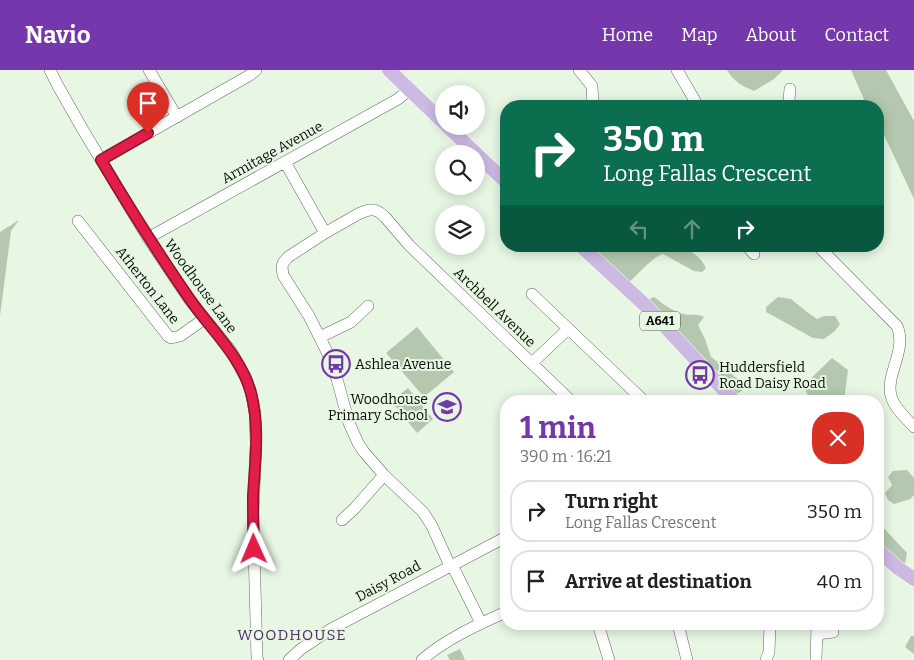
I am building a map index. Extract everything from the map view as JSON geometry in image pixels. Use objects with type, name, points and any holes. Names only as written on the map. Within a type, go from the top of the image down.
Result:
[{"type":"main road","points":[[389,70],[435,115]]},
{"type":"main road","points":[[456,135],[500,176]]},
{"type":"main road","name":"A641","points":[[588,252],[646,306],[726,395]]},
{"type":"main road","points":[[884,555],[914,579]]},
{"type":"street","name":"Woodhouse Lane","points":[[50,70],[148,238],[204,319],[235,358],[246,378],[253,407],[256,444],[253,513],[257,659]]},
{"type":"street","points":[[149,70],[178,117]]},
{"type":"street","points":[[101,160],[256,70]]},
{"type":"street","points":[[579,70],[592,86],[593,100]]},
{"type":"street","points":[[678,70],[695,100]]},
{"type":"street","name":"Armitage Avenue","points":[[148,238],[398,99],[409,90]]},
{"type":"street","points":[[285,162],[325,233],[291,254],[282,269],[284,278],[303,305],[320,337],[335,374],[353,433],[364,452],[384,475],[423,512],[481,623]]},
{"type":"street","name":"Archbell Avenue","points":[[325,233],[360,213],[372,210],[379,212],[409,245],[565,395]]},
{"type":"street","name":"Atherton Lane","points":[[78,220],[168,336],[172,338],[180,336],[204,319]]},
{"type":"street","points":[[824,252],[897,326],[900,335],[899,347],[890,384],[890,393],[894,404],[914,426]]},
{"type":"street","points":[[532,294],[638,395]]},
{"type":"street","points":[[320,337],[351,322],[368,306]]},
{"type":"street","points":[[532,364],[568,329]]},
{"type":"street","points":[[342,520],[384,475]]},
{"type":"street","name":"Daisy Road","points":[[289,660],[301,649],[330,629],[500,540]]},
{"type":"street","points":[[422,660],[439,647],[481,623],[500,615]]},
{"type":"street","points":[[600,630],[609,660]]},
{"type":"street","points":[[680,630],[687,660]]},
{"type":"street","points":[[766,660],[769,652],[770,630]]},
{"type":"street","points":[[816,630],[816,660]]},
{"type":"street","points":[[822,630],[833,632]]},
{"type":"green space","points":[[727,70],[783,70],[774,79],[754,91],[738,83]]},
{"type":"green space","points":[[851,70],[886,70],[914,121],[914,199],[884,135],[884,100],[864,100]]},
{"type":"green space","points":[[19,220],[11,231],[0,316],[0,232]]},
{"type":"green space","points":[[594,252],[691,252],[703,262],[706,268],[702,272],[694,271],[663,254],[649,263],[628,283]]},
{"type":"green space","points":[[654,297],[676,311],[687,315],[704,317],[698,325],[711,357],[735,377],[747,383],[742,391],[736,394],[650,303],[649,299]]},
{"type":"green space","points":[[778,297],[791,299],[817,319],[824,316],[835,316],[840,324],[835,331],[824,339],[813,338],[766,312],[766,307]]},
{"type":"green space","points":[[417,327],[454,372],[424,397],[386,353]]},
{"type":"green space","points":[[832,358],[848,370],[845,395],[808,395],[803,386]]},
{"type":"green space","points":[[408,388],[433,419],[417,433],[391,401]]},
{"type":"green space","points":[[907,470],[914,478],[914,495],[910,499],[894,504],[888,500],[885,493],[892,485],[888,477],[893,471]]},
{"type":"green space","points":[[884,528],[907,553],[905,564],[901,565],[884,549]]},
{"type":"green space","points":[[911,636],[914,636],[914,654],[905,647]]},
{"type":"green space","points":[[460,649],[465,660],[450,660],[447,655]]},
{"type":"place","name":"Ashlea Avenue","points":[[336,364]]},
{"type":"place","name":"Huddersfield Road Daisy Road","points":[[700,375]]},
{"type":"place","name":"Woodhouse Primary School","points":[[447,407]]},
{"type":"district","name":"WOODHOUSE","points":[[292,635]]},
{"type":"route","points":[[148,133],[101,160],[148,238],[204,319],[231,351],[246,378],[252,399],[256,429],[253,495],[254,549]]}]
